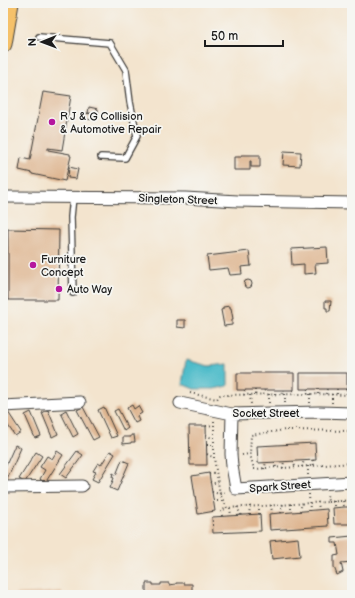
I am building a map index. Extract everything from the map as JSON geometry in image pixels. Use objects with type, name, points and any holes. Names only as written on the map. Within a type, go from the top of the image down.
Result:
[{"type":"main road","points":[[3,44],[10,3]]},
{"type":"street","name":"Singleton Street","points":[[3,196],[184,198],[352,204]]},
{"type":"street","points":[[3,406],[80,402]]},
{"type":"street","name":"Socket Street","points":[[180,403],[232,414],[320,412],[352,413]]},
{"type":"street","name":"Spark Street","points":[[232,414],[231,454],[236,489],[352,482]]},
{"type":"street","points":[[3,487],[82,486]]},
{"type":"lane","points":[[39,37],[110,44],[126,70],[130,102],[137,136],[125,158],[101,157]]},
{"type":"lane","points":[[73,197],[71,217],[73,293]]},
{"type":"path","points":[[307,394],[308,389]]},
{"type":"path","points":[[318,389],[318,394]]},
{"type":"path","points":[[326,394],[328,389]]},
{"type":"path","points":[[337,389],[337,394]]},
{"type":"path","points":[[346,389],[347,395]]},
{"type":"path","points":[[244,395],[245,390]]},
{"type":"path","points":[[255,390],[256,395]]},
{"type":"path","points":[[263,395],[265,390]]},
{"type":"path","points":[[274,394],[275,390]]},
{"type":"path","points":[[282,394],[284,390]]},
{"type":"path","points":[[293,390],[294,394]]},
{"type":"path","points":[[190,393],[217,399],[220,396],[274,394],[352,395]]},
{"type":"path","points":[[206,426],[214,425]]},
{"type":"path","points":[[352,431],[285,430],[251,436],[250,454],[254,469],[352,463]]},
{"type":"path","points":[[206,435],[214,437]]},
{"type":"path","points":[[207,445],[214,445]]},
{"type":"path","points":[[207,454],[214,456]]},
{"type":"path","points":[[302,467],[304,460]]},
{"type":"path","points":[[313,460],[314,466]]},
{"type":"path","points":[[283,468],[284,461]]},
{"type":"path","points":[[294,461],[295,467]]},
{"type":"path","points":[[264,469],[266,462]]},
{"type":"path","points":[[275,462],[276,467]]},
{"type":"path","points":[[209,474],[216,472]]},
{"type":"path","points":[[210,482],[218,483]]},
{"type":"path","points":[[212,492],[220,494]]},
{"type":"path","points":[[328,502],[352,500]]},
{"type":"path","points":[[213,501],[223,501]]},
{"type":"path","points":[[334,501],[334,508]]},
{"type":"path","points":[[343,501],[344,507]]},
{"type":"path","points":[[318,502],[319,510]]},
{"type":"path","points":[[300,511],[302,503]]},
{"type":"path","points":[[310,503],[310,511]]},
{"type":"path","points":[[281,513],[283,504]]},
{"type":"path","points":[[291,504],[291,512]]},
{"type":"path","points":[[271,505],[272,513]]},
{"type":"path","points":[[250,506],[250,515]]},
{"type":"path","points":[[259,506],[259,514]]},
{"type":"path","points":[[237,507],[241,516]]},
{"type":"path","points":[[222,516],[221,511],[228,508],[231,516]]},
{"type":"water","points":[[186,360],[209,366],[228,364],[228,386],[214,389],[194,389],[182,384]]},
{"type":"building","name":"R J & G Collision & Automotive Repair","points":[[43,92],[71,96],[62,150],[48,148],[48,150],[70,154],[71,156],[65,181],[19,170],[21,158],[30,160]]},
{"type":"building","points":[[89,107],[98,109],[98,114],[88,113]]},
{"type":"building","points":[[85,113],[97,115],[96,120],[85,119]]},
{"type":"building","points":[[284,151],[301,152],[300,166],[283,165]]},
{"type":"building","points":[[241,155],[260,155],[260,167],[251,167],[250,161],[250,170],[234,170],[234,157],[241,157]]},
{"type":"building","points":[[69,167],[78,169],[76,179],[68,178]]},
{"type":"building","name":"Furniture Concept","points":[[8,229],[59,230],[58,300],[8,300]]},
{"type":"building","points":[[327,247],[328,263],[315,264],[316,273],[304,274],[304,264],[292,265],[291,249]]},
{"type":"building","points":[[249,251],[251,266],[241,267],[242,274],[230,275],[228,268],[209,270],[207,256]]},
{"type":"building","points":[[248,280],[251,281],[251,287],[248,288],[245,287],[244,284],[245,281]]},
{"type":"building","points":[[325,301],[331,301],[330,311],[327,311],[327,308],[325,308]]},
{"type":"building","points":[[230,306],[233,319],[232,325],[224,326],[221,310],[223,307]]},
{"type":"building","points":[[177,320],[185,320],[185,328],[177,327]]},
{"type":"building","points":[[237,373],[294,373],[294,390],[237,390]]},
{"type":"building","points":[[300,373],[347,373],[347,389],[300,389]]},
{"type":"building","points":[[132,405],[134,409],[138,406],[142,413],[137,416],[139,421],[135,423],[127,408]]},
{"type":"building","points":[[83,407],[99,437],[93,440],[77,410]]},
{"type":"building","points":[[104,407],[117,436],[111,438],[98,410]]},
{"type":"building","points":[[118,409],[128,428],[124,431],[114,411]]},
{"type":"building","points":[[48,410],[58,434],[52,437],[42,413]]},
{"type":"building","points":[[66,410],[78,434],[73,437],[61,413]]},
{"type":"building","points":[[8,412],[21,432],[15,436],[3,418],[3,415]]},
{"type":"building","points":[[31,412],[41,436],[35,438],[25,415]]},
{"type":"building","points":[[189,426],[206,426],[207,465],[190,465]]},
{"type":"building","points":[[131,435],[134,435],[135,442],[123,444],[123,437],[131,437]]},
{"type":"building","points":[[315,443],[316,460],[258,463],[257,446]]},
{"type":"building","points":[[15,445],[21,448],[6,482],[3,480],[3,472]]},
{"type":"building","points":[[57,451],[63,455],[45,483],[40,479],[45,470],[40,467],[47,456],[52,459]]},
{"type":"building","points":[[77,451],[83,455],[66,478],[60,474]]},
{"type":"building","points":[[110,451],[115,454],[98,482],[92,479],[96,472],[93,471],[98,463],[101,465]]},
{"type":"building","points":[[36,452],[42,456],[25,482],[19,479]]},
{"type":"building","points":[[122,460],[129,463],[117,491],[110,488],[114,478],[112,477],[113,473],[116,475]]},
{"type":"building","points":[[209,473],[215,511],[198,514],[192,476]]},
{"type":"building","points":[[352,507],[352,524],[334,524],[333,508]]},
{"type":"building","points":[[327,509],[328,526],[270,530],[269,514]]},
{"type":"building","points":[[260,514],[261,531],[213,533],[212,517]]},
{"type":"building","points":[[352,536],[352,562],[341,563],[343,572],[337,575],[334,567],[334,556],[339,555],[337,543],[332,543],[332,538]]},
{"type":"building","points":[[298,538],[300,556],[272,559],[270,541]]},
{"type":"building","points":[[146,583],[153,583],[153,585],[161,585],[161,583],[169,583],[169,585],[176,583],[192,584],[192,595],[146,595]]},
{"type":"building","points":[[62,591],[62,595],[15,595],[15,594]]},
{"type":"place","name":"R J & G Collision & Automotive Repair","points":[[52,122]]},
{"type":"place","name":"Furniture Concept","points":[[33,265]]},
{"type":"place","name":"Auto Way","points":[[59,289]]}]
